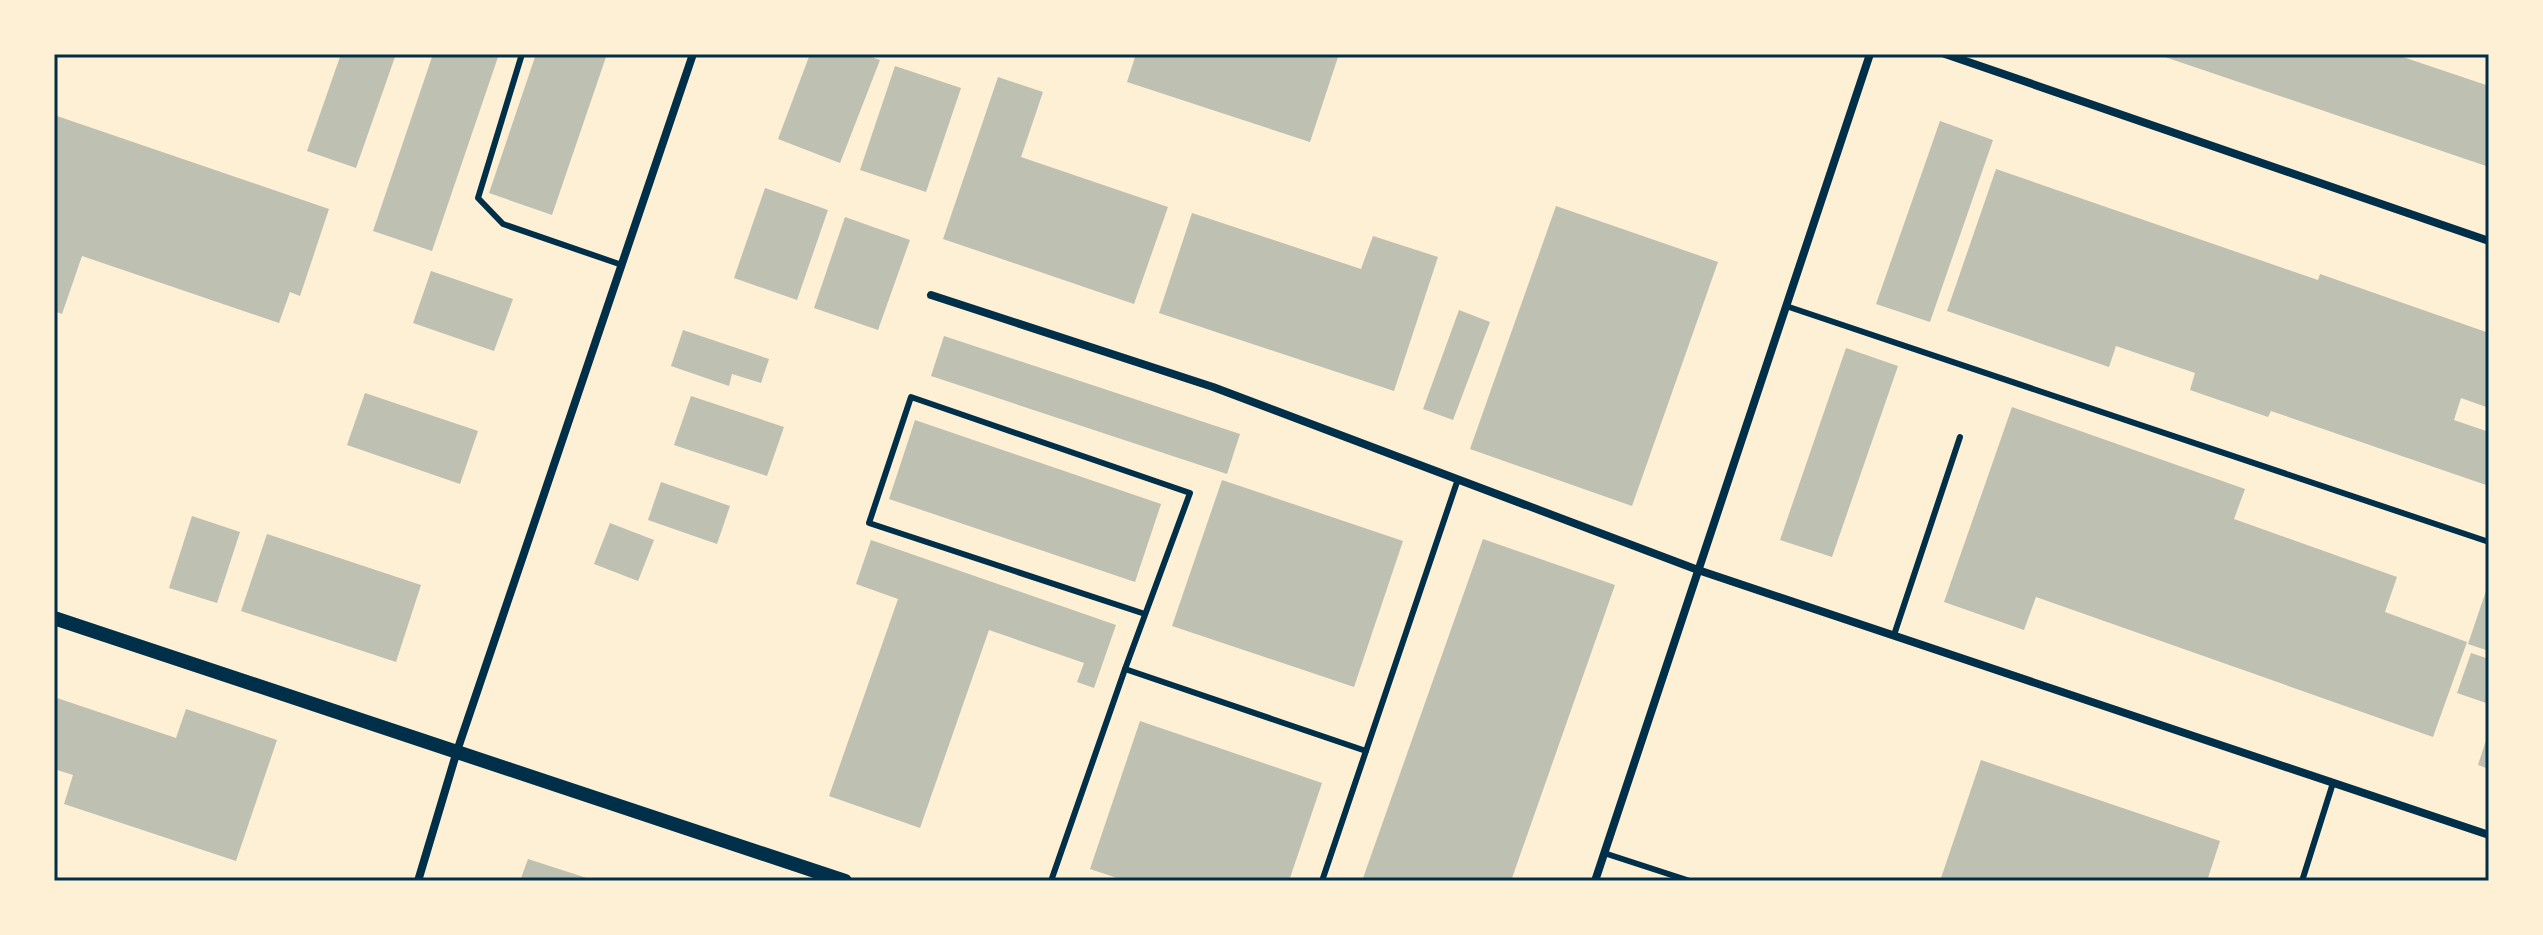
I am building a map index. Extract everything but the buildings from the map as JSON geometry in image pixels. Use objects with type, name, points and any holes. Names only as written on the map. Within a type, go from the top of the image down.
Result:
[{"type":"street","points":[[418,881],[457,751],[693,54]]},
{"type":"street","points":[[1595,881],[1870,54]]},
{"type":"street","points":[[1945,54],[2489,241]]},
{"type":"street","points":[[931,295],[1213,387],[1698,570],[2489,835]]},
{"type":"street","points":[[54,618],[845,881]]},
{"type":"lane","points":[[522,54],[478,198],[503,224],[622,265]]},
{"type":"lane","points":[[1786,306],[2489,542]]},
{"type":"lane","points":[[1051,881],[1190,493],[911,397],[869,523],[1145,614]]},
{"type":"lane","points":[[1894,635],[1960,437]]},
{"type":"lane","points":[[1322,881],[1458,479]]},
{"type":"lane","points":[[1125,669],[1366,751]]},
{"type":"lane","points":[[2302,881],[2333,783]]},
{"type":"lane","points":[[1604,853],[1690,881]]}]
